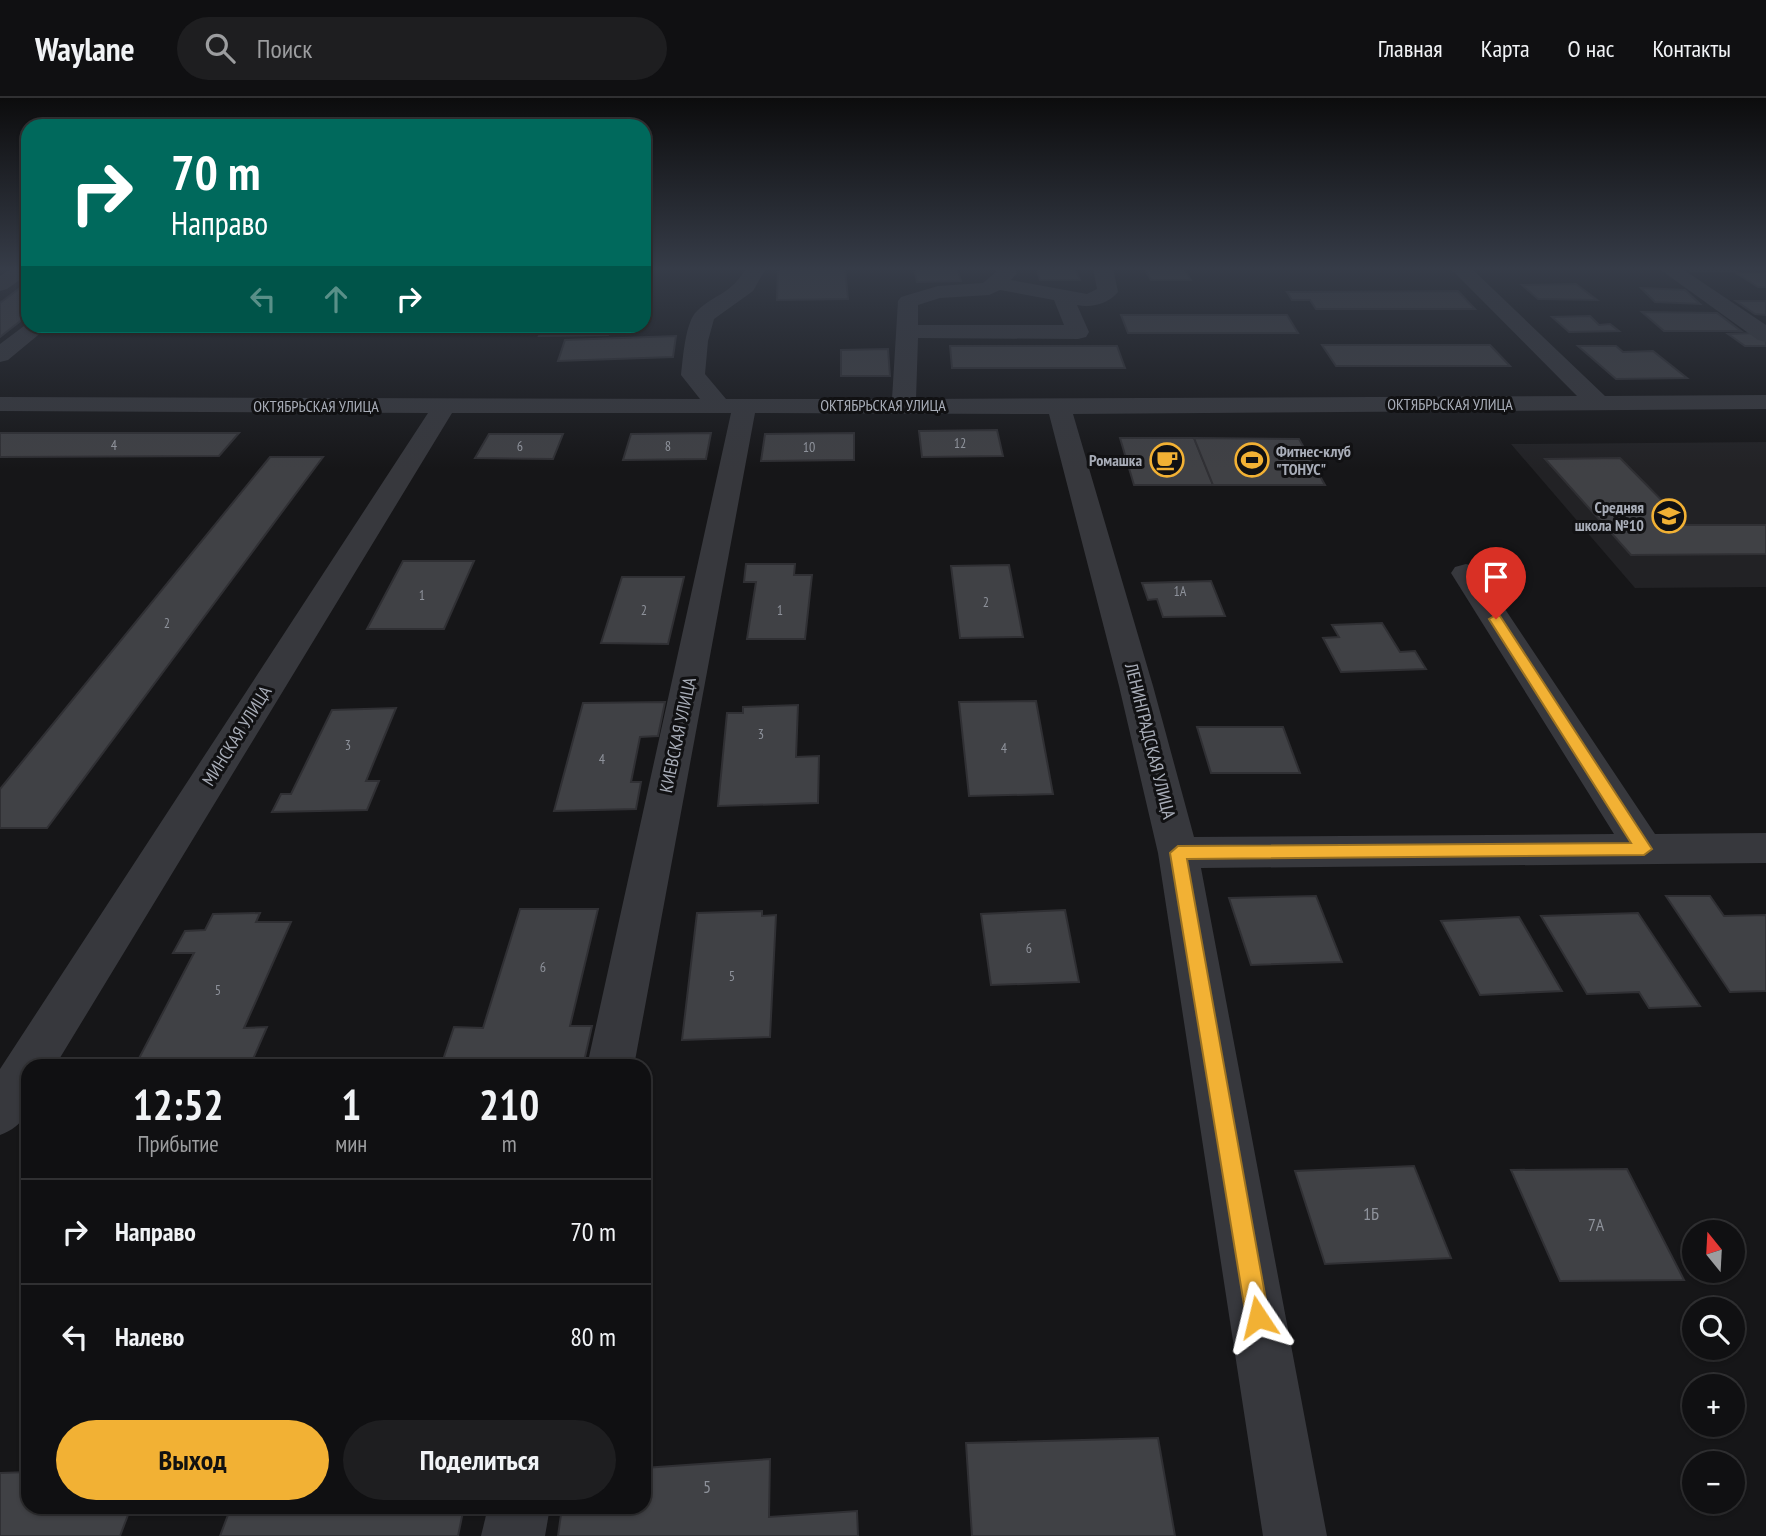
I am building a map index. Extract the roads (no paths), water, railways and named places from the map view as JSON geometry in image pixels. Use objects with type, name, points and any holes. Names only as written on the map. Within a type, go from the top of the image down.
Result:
[{"type":"street","points":[[0,355],[26,335]]},
{"type":"street","points":[[699,335],[693,375],[732,404]]},
{"type":"street","points":[[904,405],[907,335]]},
{"type":"street","points":[[1529,335],[1598,403]]},
{"type":"street","name":"ОКТЯБРЬСКАЯ УЛИЦА","points":[[0,404],[1059,407],[1766,402]]},
{"type":"street","name":"КИЕВСКАЯ УЛИЦА","points":[[611,1059],[732,404]]},
{"type":"street","name":"МИНСКАЯ УЛИЦА","points":[[33,1059],[444,406]]},
{"type":"street","name":"ЛЕНИНГРАДСКАЯ УЛИЦА","points":[[1059,407],[1136,685],[1178,853],[1295,1536]]},
{"type":"street","points":[[1466,573],[1644,849]]},
{"type":"street","points":[[1178,853],[1766,848]]},
{"type":"street","name":"МИНСКАЯ УЛИЦА","points":[[0,1112],[21,1078]]},
{"type":"street","points":[[513,1536],[518,1514]]},
{"type":"place","name":"Ромашка","points":[[1167,460]]},
{"type":"place","name":"Фитнес-клуб \"ТОНУС\"","points":[[1252,460]]},
{"type":"place","name":"Средняя школа №10","points":[[1669,516]]}]
